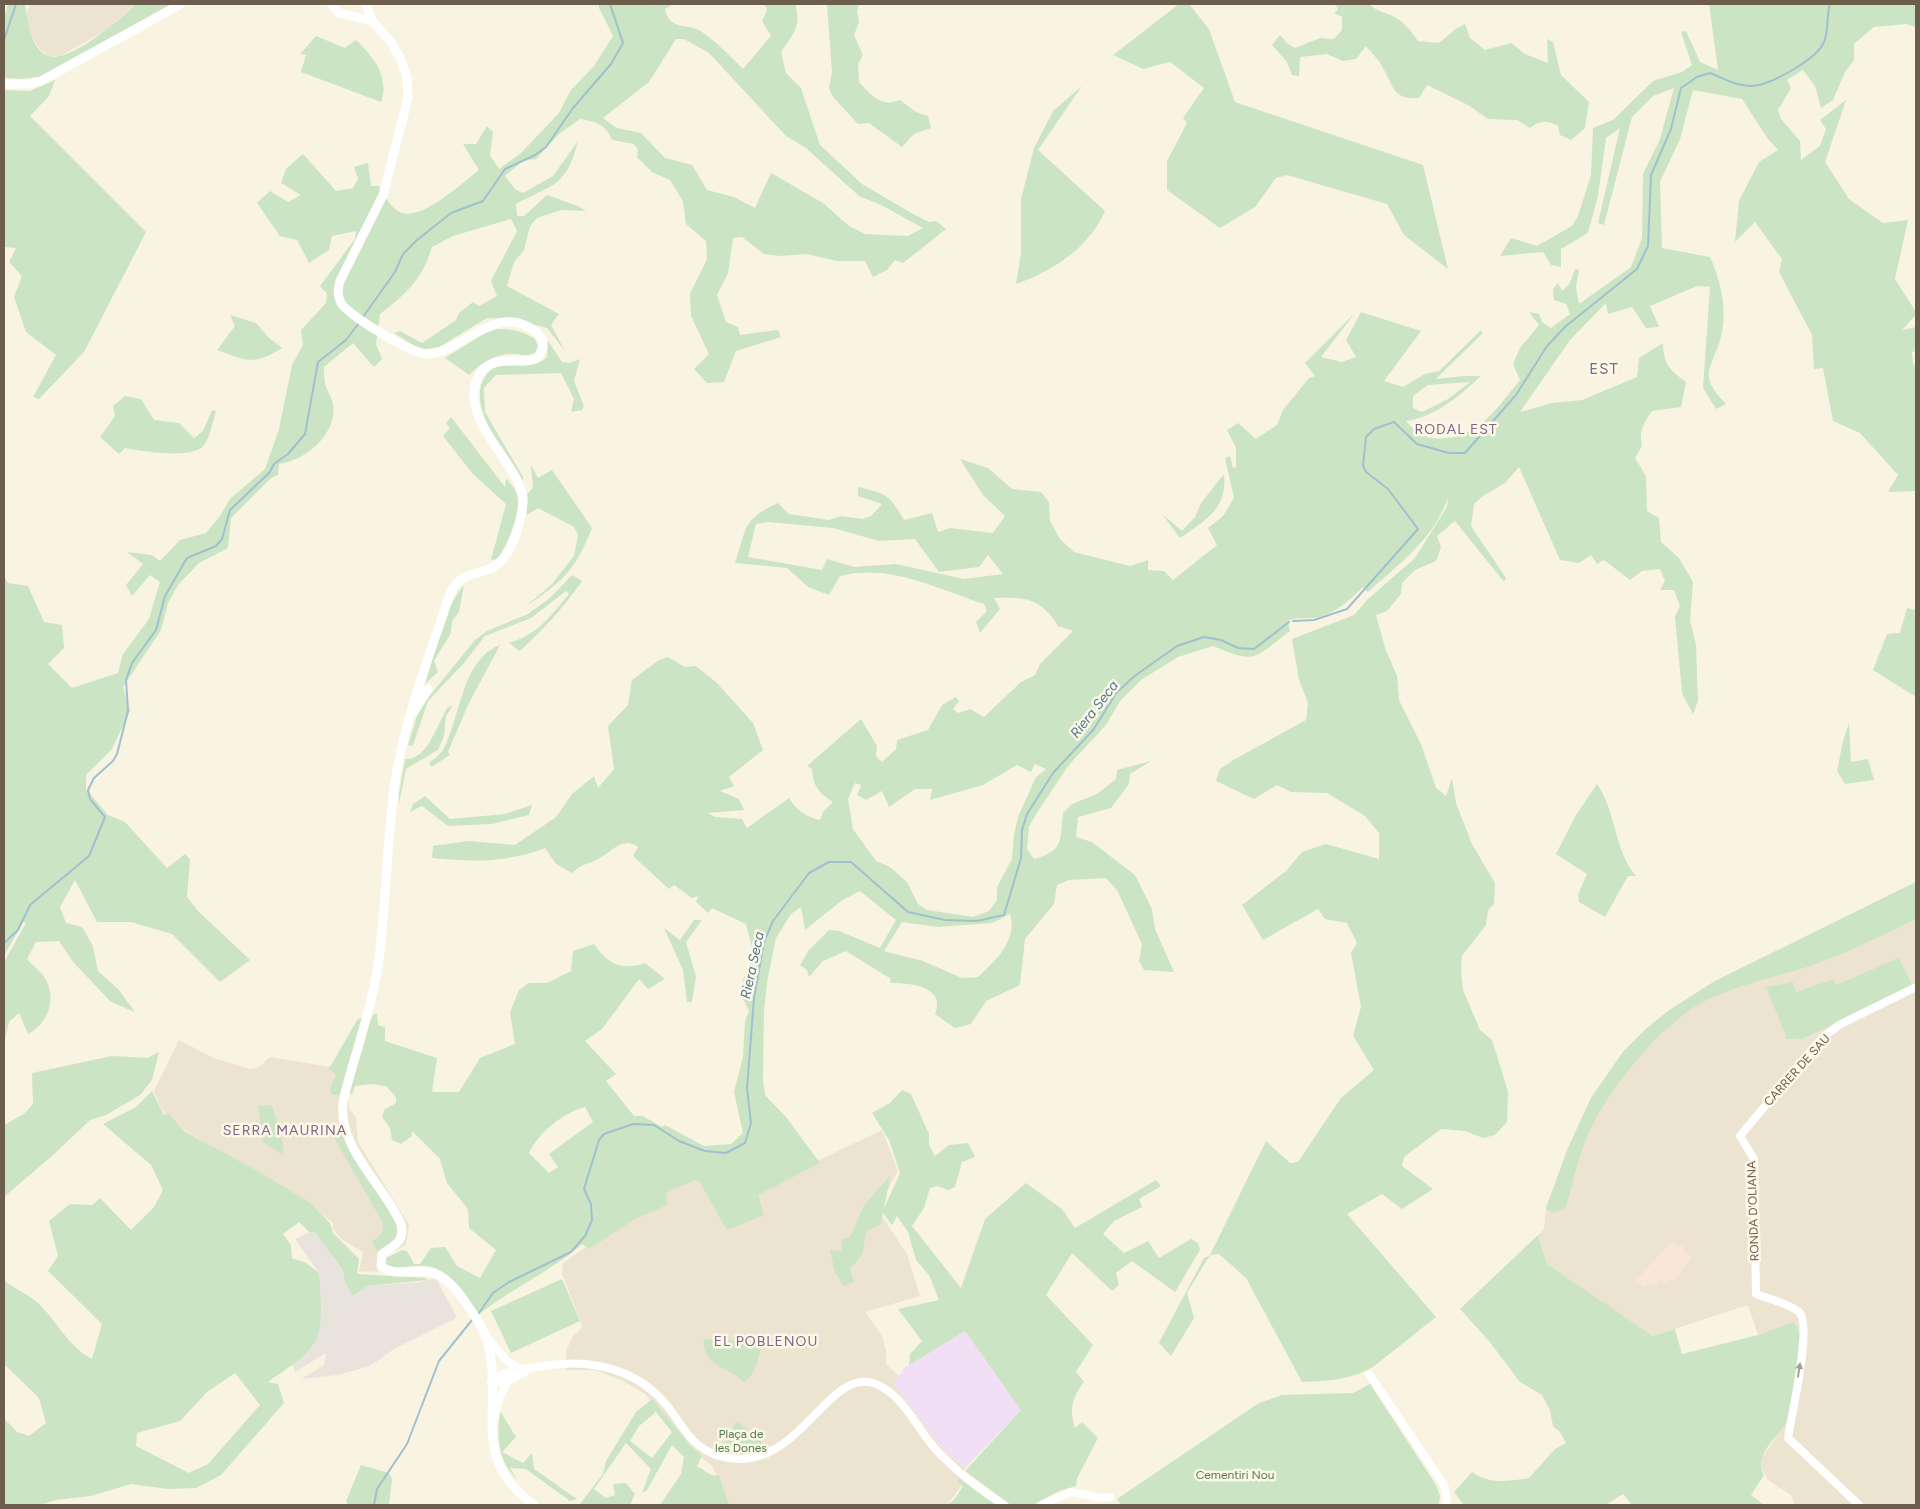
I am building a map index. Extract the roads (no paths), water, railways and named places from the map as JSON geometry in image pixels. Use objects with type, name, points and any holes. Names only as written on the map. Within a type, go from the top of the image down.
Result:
[{"type":"main road","points":[[4,84],[28,84],[41,81],[181,4]]},
{"type":"main road","points":[[331,4],[339,13],[352,14],[372,21]]},
{"type":"main road","points":[[352,14],[366,4],[372,21],[391,42],[400,58],[407,77],[408,98],[382,195],[340,281],[338,294],[340,301],[352,314],[420,353],[442,351],[484,327],[499,324],[514,324],[531,329],[538,334],[543,342],[542,351],[536,358],[529,361],[507,360],[495,362],[485,368],[476,380],[473,396],[476,410],[520,488],[523,506],[510,547],[503,560],[491,568],[466,577],[453,589],[428,659],[410,718],[394,792],[377,968],[344,1097],[341,1117],[350,1141],[402,1224],[402,1239],[396,1246],[382,1254],[381,1266],[393,1272],[428,1272],[445,1279],[463,1298],[484,1334],[490,1358],[492,1434],[496,1455],[514,1488],[534,1505]]},
{"type":"main road","points":[[410,718],[428,689]]},
{"type":"street","name":"CARRER DE SAU","points":[[1740,1136],[1822,1039],[1839,1025],[1916,987]]},
{"type":"street","name":"RONDA D'OLIANA","points":[[1740,1136],[1754,1159],[1756,1294],[1799,1312],[1803,1320],[1804,1340],[1788,1438],[1859,1505]]},
{"type":"street","points":[[484,1334],[507,1361],[520,1369]]},
{"type":"street","points":[[491,1381],[505,1372],[520,1369],[575,1362],[602,1365],[632,1376],[646,1385],[668,1408],[686,1435],[699,1447],[719,1456],[734,1459],[753,1458],[781,1446],[847,1386],[863,1381],[874,1384],[889,1392],[907,1410],[942,1456],[1004,1505]]},
{"type":"street","points":[[491,1381],[500,1384],[532,1368]]},
{"type":"street","points":[[1369,1374],[1440,1478],[1445,1488],[1447,1505]]},
{"type":"street","points":[[492,1434],[497,1407],[508,1381]]},
{"type":"street","points":[[1041,1505],[1071,1492],[1102,1498],[1110,1497]]},
{"type":"waterway","points":[[4,40],[16,4]]},
{"type":"waterway","points":[[363,317],[395,272],[403,254],[417,240],[451,213],[483,201],[505,169],[535,155],[546,147],[573,108],[611,64],[623,43],[610,4]]},
{"type":"waterway","points":[[1293,621],[1314,620],[1347,609],[1418,529],[1388,489],[1366,472],[1363,466],[1366,437],[1374,429],[1394,422],[1417,444],[1449,453],[1465,453],[1516,395],[1547,346],[1566,326],[1637,269],[1648,246],[1651,175],[1671,129],[1681,88],[1697,77],[1710,73],[1735,83],[1750,86],[1768,82],[1791,71],[1812,56],[1824,42],[1830,4]]},
{"type":"waterway","points":[[4,943],[18,930],[30,905],[89,856],[105,817],[90,799],[88,790],[94,778],[113,761],[117,754],[128,711],[126,680],[132,663],[156,630],[165,596],[187,558],[216,546],[222,539],[230,510],[270,472],[274,464],[288,454],[305,434],[318,362],[346,340],[359,323]]},
{"type":"waterway","name":"Riera Seca","points":[[479,1313],[493,1293],[509,1282],[571,1252],[585,1236],[592,1220],[591,1204],[584,1189],[599,1140],[604,1134],[633,1124],[654,1125],[679,1141],[705,1151],[726,1153],[745,1143],[751,1123],[747,1088],[754,998],[764,942],[773,921],[809,873],[829,862],[851,862],[908,912],[945,920],[977,921],[1004,915],[1021,858],[1022,830],[1027,814],[1053,773],[1094,729],[1116,693],[1136,675],[1177,646],[1204,637],[1221,640],[1238,648],[1254,649],[1289,622]]},
{"type":"waterway","points":[[374,1505],[377,1489],[407,1444],[439,1361],[472,1320]]},
{"type":"district","name":"EST","points":[[1604,369]]},
{"type":"district","name":"RODAL EST","points":[[1456,429]]},
{"type":"district","name":"SERRA MAURINA","points":[[285,1130]]},
{"type":"district","name":"EL POBLENOU","points":[[766,1341]]},
{"type":"park label","name":"Plaça de les Dones","points":[[741,1441]]},
{"type":"park label","name":"Cementiri Nou","points":[[1235,1475]]}]
